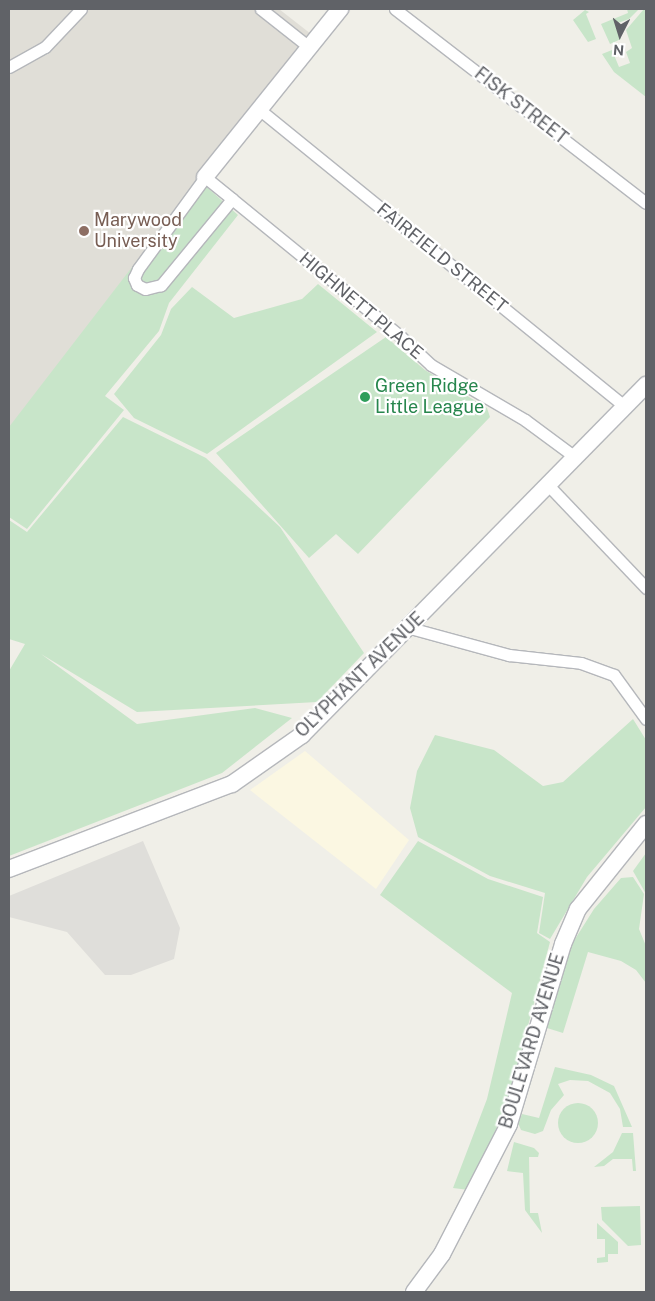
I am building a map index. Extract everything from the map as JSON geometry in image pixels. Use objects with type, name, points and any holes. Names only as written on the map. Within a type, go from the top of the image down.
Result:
[{"type":"street","points":[[9,68],[45,47],[81,9]]},
{"type":"street","points":[[261,9],[309,47]]},
{"type":"street","points":[[232,199],[161,285],[145,290],[137,285],[134,278],[138,268],[206,177],[340,9]]},
{"type":"street","name":"FISK STREET","points":[[396,9],[646,203]]},
{"type":"street","name":"FAIRFIELD STREET","points":[[260,110],[624,406]]},
{"type":"street","name":"HIGHNETT PLACE","points":[[206,177],[431,365],[525,420],[575,457]]},
{"type":"street","name":"OLYPHANT AVENUE","points":[[9,869],[232,784],[302,735],[410,628],[646,385]]},
{"type":"street","points":[[548,485],[646,588]]},
{"type":"street","points":[[410,628],[510,655],[581,662],[614,674],[646,719]]},
{"type":"street","name":"BOULEVARD AVENUE","points":[[414,1292],[442,1254],[509,1124],[563,944],[578,909],[646,824]]},
{"type":"shaded area","name":"Marywood University","points":[[9,9],[279,9],[311,34],[9,429]]},
{"type":"shaded area","points":[[305,751],[409,840],[376,889],[250,790]]},
{"type":"shaded area","points":[[143,841],[180,928],[174,959],[131,975],[105,975],[67,932],[9,917],[9,896]]},
{"type":"green space","points":[[627,9],[639,9],[629,19],[615,24],[621,39],[610,44],[601,24],[628,13]]},
{"type":"green space","points":[[646,9],[646,97],[614,72],[602,54],[612,50],[619,67],[630,63],[626,52],[632,48],[626,30]]},
{"type":"green space","points":[[585,10],[589,12],[586,14],[596,39],[588,42],[573,20]]},
{"type":"green space","points":[[199,180],[238,215],[169,303],[159,331],[105,396],[124,410],[27,529],[9,517],[9,427]]},
{"type":"green space","points":[[318,284],[377,332],[207,454],[134,418],[114,394],[161,335],[171,309],[192,287],[234,318],[302,299]]},
{"type":"green space","points":[[386,337],[425,370],[487,408],[490,417],[358,554],[336,534],[309,558],[216,453]]},
{"type":"green space","points":[[123,417],[206,458],[280,527],[364,653],[317,702],[137,712],[41,654],[137,724],[255,708],[292,718],[222,773],[9,856],[9,671],[25,644],[9,639],[9,520],[27,532]]},
{"type":"green space","points":[[633,719],[646,740],[646,807],[587,877],[550,939],[539,933],[545,893],[490,876],[418,837],[410,808],[417,771],[435,735],[494,750],[543,786],[563,782]]},
{"type":"green space","points":[[418,841],[488,879],[543,897],[537,933],[550,942],[508,1102],[469,1190],[453,1188],[487,1099],[512,993],[380,895]]},
{"type":"green space","points":[[646,853],[646,894],[633,871]]},
{"type":"green space","points":[[633,877],[644,894],[639,929],[646,946],[646,983],[636,970],[621,961],[588,952],[563,1033],[547,1028],[565,955],[594,909],[621,878]]},
{"type":"green space","points":[[555,1067],[591,1075],[614,1086],[632,1127],[623,1127],[620,1109],[610,1093],[588,1081],[570,1080],[558,1084],[564,1095],[551,1110],[543,1131],[535,1134],[521,1130],[518,1123],[522,1114],[539,1118]]},
{"type":"green space","points":[[582,1103],[589,1106],[595,1112],[598,1123],[597,1131],[589,1140],[582,1143],[574,1143],[567,1140],[559,1131],[558,1119],[561,1112],[570,1104]]},
{"type":"green space","points":[[622,1133],[633,1133],[636,1171],[633,1171],[632,1159],[613,1159],[604,1166],[594,1167],[613,1152]]},
{"type":"green space","points":[[514,1142],[534,1148],[539,1153],[538,1157],[529,1157],[530,1213],[538,1213],[542,1233],[525,1210],[523,1173],[507,1171]]},
{"type":"green space","points":[[640,1206],[641,1245],[628,1246],[602,1220],[601,1207]]},
{"type":"green space","points":[[597,1223],[618,1242],[618,1254],[608,1254],[608,1262],[597,1263],[597,1258],[605,1257],[605,1239],[597,1239]]},
{"type":"place","name":"Marywood University","points":[[84,231]]},
{"type":"place","name":"Green Ridge Little League","points":[[365,397]]}]
